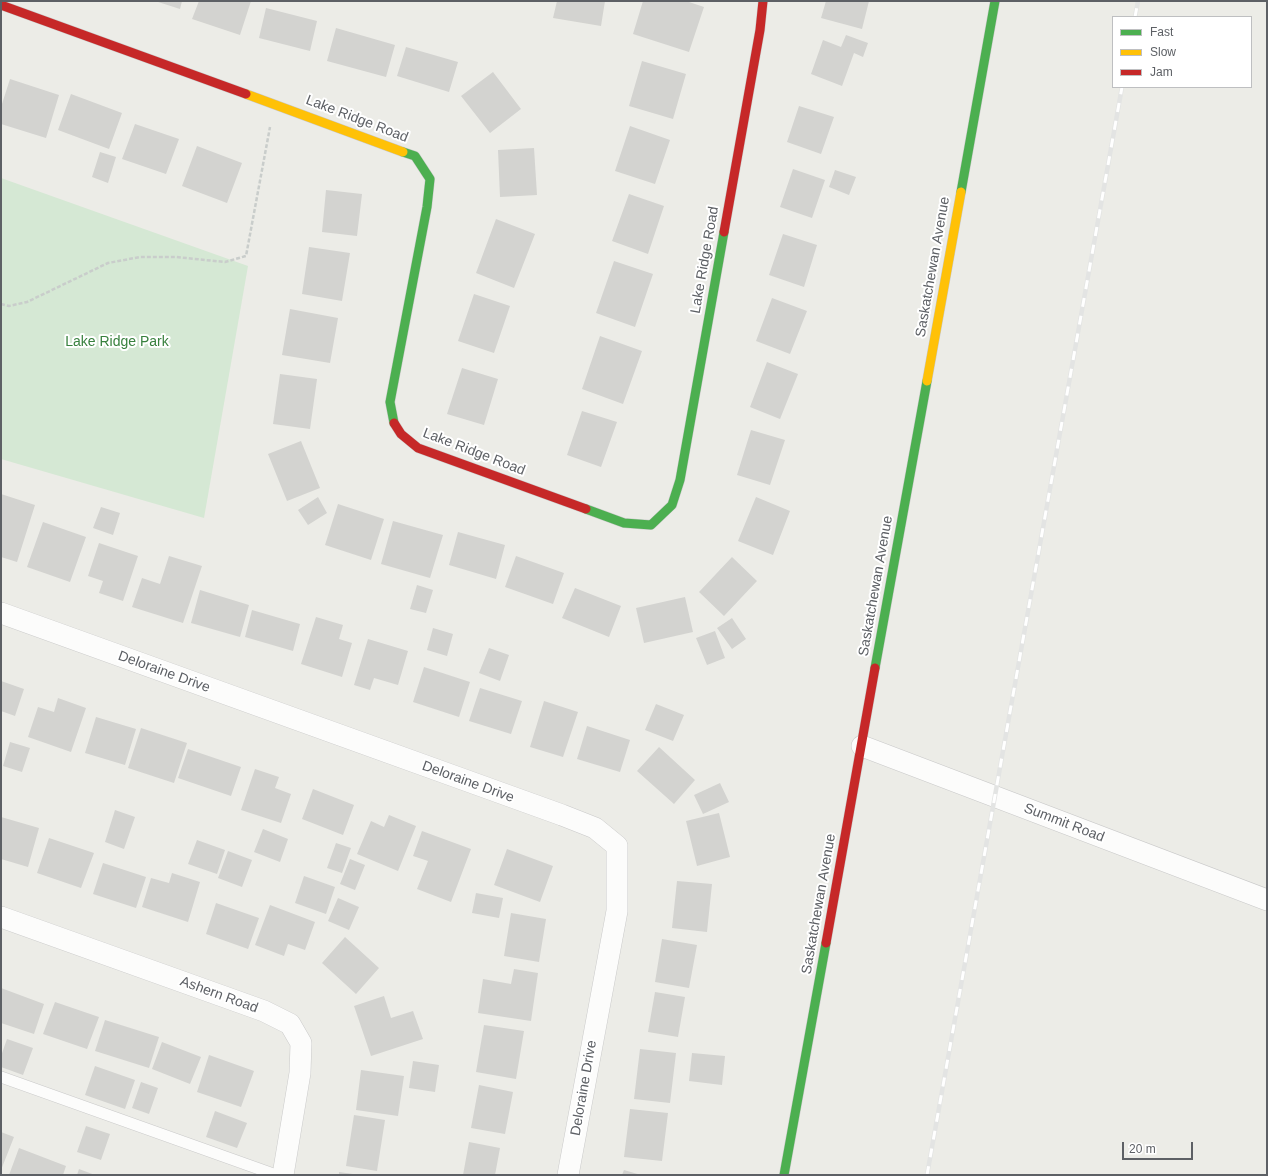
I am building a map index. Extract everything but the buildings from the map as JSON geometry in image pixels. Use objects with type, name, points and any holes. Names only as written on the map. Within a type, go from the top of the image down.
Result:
[{"type":"street","name":"Lake Ridge Road","points":[[1,5],[277,104],[415,156],[430,179],[428,207],[390,402],[392,421],[401,436],[418,448],[624,523],[651,525],[672,505],[680,480],[760,30],[763,1]]},
{"type":"street","name":"Saskatchewan Avenue","points":[[784,1175],[995,1]]},
{"type":"street","name":"Deloraine Drive","points":[[1,613],[562,815],[595,828],[617,846],[617,910],[568,1175]]},
{"type":"street","name":"Summit Road","points":[[862,746],[1267,900]]},
{"type":"street","name":"Ashern Road","points":[[1,917],[264,1011],[290,1024],[300,1043],[300,1073],[283,1175]]},
{"type":"lane","points":[[1,1077],[276,1175]]},
{"type":"path","points":[[1,304],[9,306],[27,302],[108,263],[148,257],[176,257],[225,262],[246,256],[271,121],[277,104]]},
{"type":"green space","name":"Lake Ridge Park","points":[[1,178],[248,266],[204,518],[1,459]]},
{"type":"railway","points":[[1135,16],[1138,1]]},
{"type":"railway","points":[[927,1175],[1122,88]]},
{"type":"traffic: fast","points":[[961,192],[995,1]]},
{"type":"traffic: fast","points":[[394,423],[390,402],[427,207],[430,179],[415,156],[403,152]]},
{"type":"traffic: fast","points":[[586,509],[624,523],[651,525],[672,505],[680,480],[724,232]]},
{"type":"traffic: fast","points":[[875,668],[927,381]]},
{"type":"traffic: fast","points":[[784,1175],[826,943]]},
{"type":"traffic: slow","points":[[246,94],[403,152]]},
{"type":"traffic: slow","points":[[927,381],[961,192]]},
{"type":"traffic: jam","points":[[724,232],[760,30],[763,1]]},
{"type":"traffic: jam","points":[[1,5],[246,94]]},
{"type":"traffic: jam","points":[[394,423],[401,434],[418,448],[586,509]]},
{"type":"traffic: jam","points":[[826,943],[875,668]]}]
